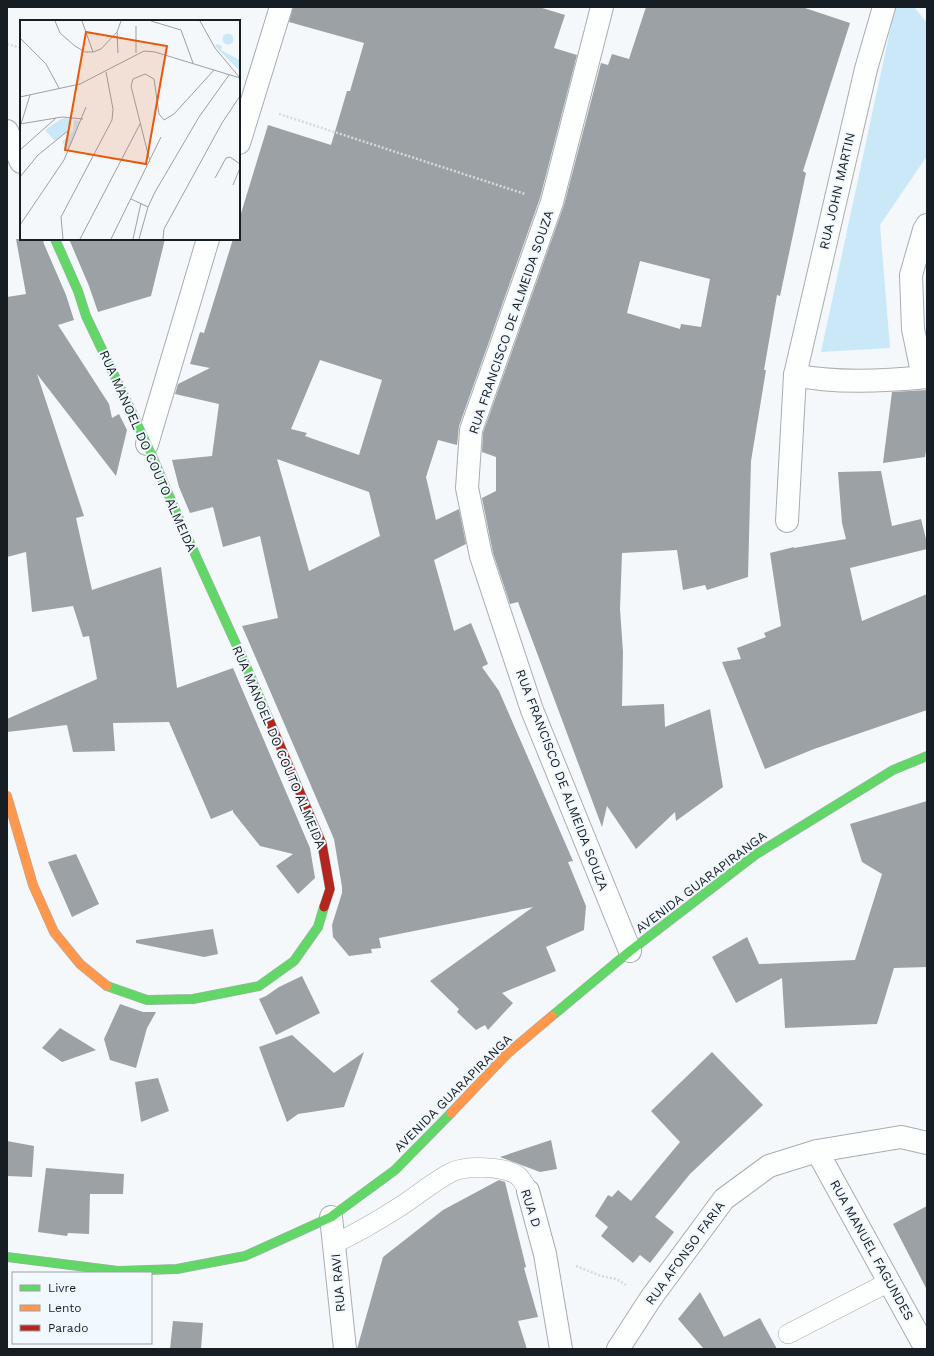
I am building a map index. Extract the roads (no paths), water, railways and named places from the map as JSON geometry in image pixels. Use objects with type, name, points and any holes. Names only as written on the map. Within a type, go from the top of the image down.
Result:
[{"type":"street","points":[[240,140],[281,7]]},
{"type":"street","name":"RUA FRANCISCO DE ALMEIDA SOUZA","points":[[602,7],[552,202],[471,430],[467,488],[481,556],[532,710],[630,952]]},
{"type":"street","name":"RUA JOHN MARTIN","points":[[787,521],[795,375],[866,69],[884,7]]},
{"type":"street","points":[[7,131],[20,160]]},
{"type":"street","points":[[795,375],[806,378],[844,380],[925,377],[913,329],[911,275],[924,230],[927,225]]},
{"type":"street","name":"RUA MANOEL DO COUTO ALMEIDA","points":[[7,796],[33,885],[54,932],[80,964],[109,987],[147,1000],[162,1000],[193,999],[259,986],[294,961],[318,927],[330,889],[322,844],[246,666],[146,444],[86,316],[78,291],[55,240]]},
{"type":"street","points":[[146,444],[208,240]]},
{"type":"street","name":"AVENIDA GUARAPIRANGA","points":[[7,1257],[118,1271],[177,1269],[245,1256],[331,1217],[395,1170],[507,1054],[630,952],[755,855],[892,770],[927,756]]},
{"type":"street","name":"RUA AFONSO FARIA","points":[[618,1349],[650,1298],[724,1199],[769,1166],[817,1151],[900,1137],[927,1143]]},
{"type":"street","name":"RUA MANUEL FAGUNDES","points":[[817,1151],[926,1349]]},
{"type":"street","name":"RUA D","points":[[528,1191],[545,1254],[561,1349]]},
{"type":"street","name":"RUA RAVI","points":[[331,1217],[345,1349]]},
{"type":"lane","name":"RUA D","points":[[334,1244],[402,1206],[429,1186],[453,1171],[471,1168],[490,1168],[505,1171],[519,1176],[528,1191]]},
{"type":"lane","points":[[788,1334],[889,1282]]}]
